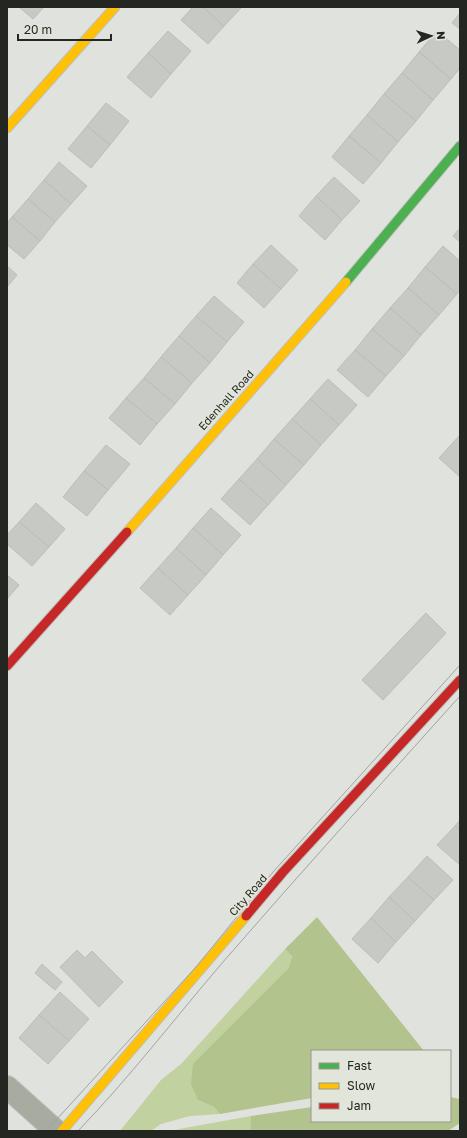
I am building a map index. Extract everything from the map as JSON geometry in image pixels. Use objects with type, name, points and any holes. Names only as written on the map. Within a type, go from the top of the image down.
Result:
[{"type":"street","points":[[7,128],[115,7]]},
{"type":"street","name":"Edenhall Road","points":[[7,666],[97,566],[349,278],[460,146]]},
{"type":"street","name":"City Road","points":[[62,1131],[284,872],[460,680]]},
{"type":"street","points":[[7,1087],[56,1131]]},
{"type":"green space","points":[[317,917],[423,1050],[311,1050],[311,1098],[220,1114],[214,1107],[198,1100],[191,1084],[193,1064],[288,969],[292,956],[285,949]]},
{"type":"green space","points":[[285,949],[292,955],[288,969],[198,1100],[214,1107],[220,1114],[190,1116],[161,1124],[151,1131],[120,1131],[161,1080],[181,1064]]},
{"type":"green space","points":[[451,1097],[460,1099],[460,1123],[448,1131],[250,1131],[251,1116],[311,1107],[311,1122],[451,1122]]},
{"type":"green space","points":[[251,1116],[250,1131],[174,1131],[179,1129]]},
{"type":"building","points":[[19,7],[44,7],[33,19]]},
{"type":"building","points":[[193,7],[203,7],[224,26],[208,44],[181,20]]},
{"type":"building","points":[[203,7],[240,7],[241,8],[224,26]]},
{"type":"building","points":[[460,13],[460,29],[452,23]]},
{"type":"building","points":[[168,31],[191,51],[171,74],[148,53]]},
{"type":"building","points":[[437,31],[460,50],[460,68],[451,79],[419,52]]},
{"type":"building","points":[[419,52],[451,79],[433,100],[402,73]]},
{"type":"building","points":[[148,53],[171,74],[151,98],[127,77]]},
{"type":"building","points":[[402,73],[433,100],[416,121],[384,94]]},
{"type":"building","points":[[384,94],[416,121],[398,142],[367,115]]},
{"type":"building","points":[[106,103],[129,121],[110,145],[87,126]]},
{"type":"building","points":[[367,115],[398,142],[381,163],[349,136]]},
{"type":"building","points":[[87,126],[110,145],[91,168],[68,149]]},
{"type":"building","points":[[349,136],[381,163],[363,184],[332,157]]},
{"type":"building","points":[[59,162],[87,186],[71,204],[44,180]]},
{"type":"building","points":[[334,177],[360,201],[342,220],[316,196]]},
{"type":"building","points":[[44,180],[71,204],[55,222],[28,199]]},
{"type":"building","points":[[316,196],[342,220],[325,240],[299,216]]},
{"type":"building","points":[[28,199],[55,222],[40,241],[12,217]]},
{"type":"building","points":[[12,217],[40,241],[24,259],[7,245],[7,223]]},
{"type":"building","points":[[460,228],[460,242],[453,236]]},
{"type":"building","points":[[271,245],[298,270],[281,289],[253,264]]},
{"type":"building","points":[[443,246],[460,261],[460,290],[457,294],[425,267]]},
{"type":"building","points":[[253,264],[281,289],[264,308],[237,283]]},
{"type":"building","points":[[7,266],[17,275],[7,287]]},
{"type":"building","points":[[425,267],[457,294],[439,315],[408,288]]},
{"type":"building","points":[[408,288],[439,315],[421,335],[390,308]]},
{"type":"building","points":[[214,296],[244,322],[227,342],[196,316]]},
{"type":"building","points":[[390,308],[421,335],[404,356],[372,329]]},
{"type":"building","points":[[196,316],[227,342],[210,363],[179,336]]},
{"type":"building","points":[[372,329],[404,356],[386,376],[355,350]]},
{"type":"building","points":[[179,336],[210,363],[192,383],[161,357]]},
{"type":"building","points":[[355,350],[386,376],[368,397],[337,370]]},
{"type":"building","points":[[161,357],[192,383],[175,404],[144,378]]},
{"type":"building","points":[[144,378],[175,404],[157,424],[126,398]]},
{"type":"building","points":[[328,379],[357,405],[339,425],[310,399]]},
{"type":"building","points":[[126,398],[157,424],[140,445],[109,418]]},
{"type":"building","points":[[310,399],[339,425],[321,445],[292,419]]},
{"type":"building","points":[[292,419],[321,445],[304,465],[274,439]]},
{"type":"building","points":[[460,435],[460,477],[439,458]]},
{"type":"building","points":[[274,439],[304,465],[286,485],[257,459]]},
{"type":"building","points":[[106,445],[130,464],[108,490],[84,471]]},
{"type":"building","points":[[257,459],[286,485],[268,505],[239,479]]},
{"type":"building","points":[[84,471],[108,490],[87,516],[63,497]]},
{"type":"building","points":[[239,479],[268,505],[250,525],[221,499]]},
{"type":"building","points":[[36,503],[65,529],[49,547],[19,522]]},
{"type":"building","points":[[211,508],[241,535],[223,555],[193,528]]},
{"type":"building","points":[[19,522],[49,547],[32,566],[7,544],[7,535]]},
{"type":"building","points":[[193,528],[223,555],[206,575],[176,548]]},
{"type":"building","points":[[176,548],[206,575],[188,595],[158,568]]},
{"type":"building","points":[[158,568],[188,595],[170,615],[140,588]]},
{"type":"building","points":[[7,575],[19,585],[7,599]]},
{"type":"building","points":[[426,613],[446,633],[383,700],[362,680]]},
{"type":"building","points":[[460,820],[460,830],[455,826]]},
{"type":"building","points":[[455,826],[460,830],[460,865],[437,845]]},
{"type":"building","points":[[427,856],[453,880],[434,900],[408,877]]},
{"type":"building","points":[[408,877],[434,900],[415,921],[389,897]]},
{"type":"building","points":[[389,897],[415,921],[396,942],[371,918]]},
{"type":"building","points":[[371,918],[396,942],[378,963],[352,939]]},
{"type":"building","points":[[77,950],[85,958],[92,951],[123,982],[99,1007],[60,967]]},
{"type":"building","points":[[42,964],[62,982],[55,990],[35,973]]},
{"type":"building","points":[[60,992],[89,1019],[69,1041],[39,1015]]},
{"type":"building","points":[[39,1015],[69,1041],[48,1064],[19,1038]]},
{"type":"tram line","points":[[46,1131],[197,966],[273,872],[460,665]]},
{"type":"tram line","points":[[78,1131],[134,1069],[252,928],[460,696]]},
{"type":"traffic: fast","points":[[346,282],[460,146]]},
{"type":"traffic: slow","points":[[7,128],[115,7]]},
{"type":"traffic: slow","points":[[127,532],[346,282]]},
{"type":"traffic: slow","points":[[62,1131],[246,916]]},
{"type":"traffic: jam","points":[[7,666],[127,532]]},
{"type":"traffic: jam","points":[[246,916],[283,872],[460,680]]}]
